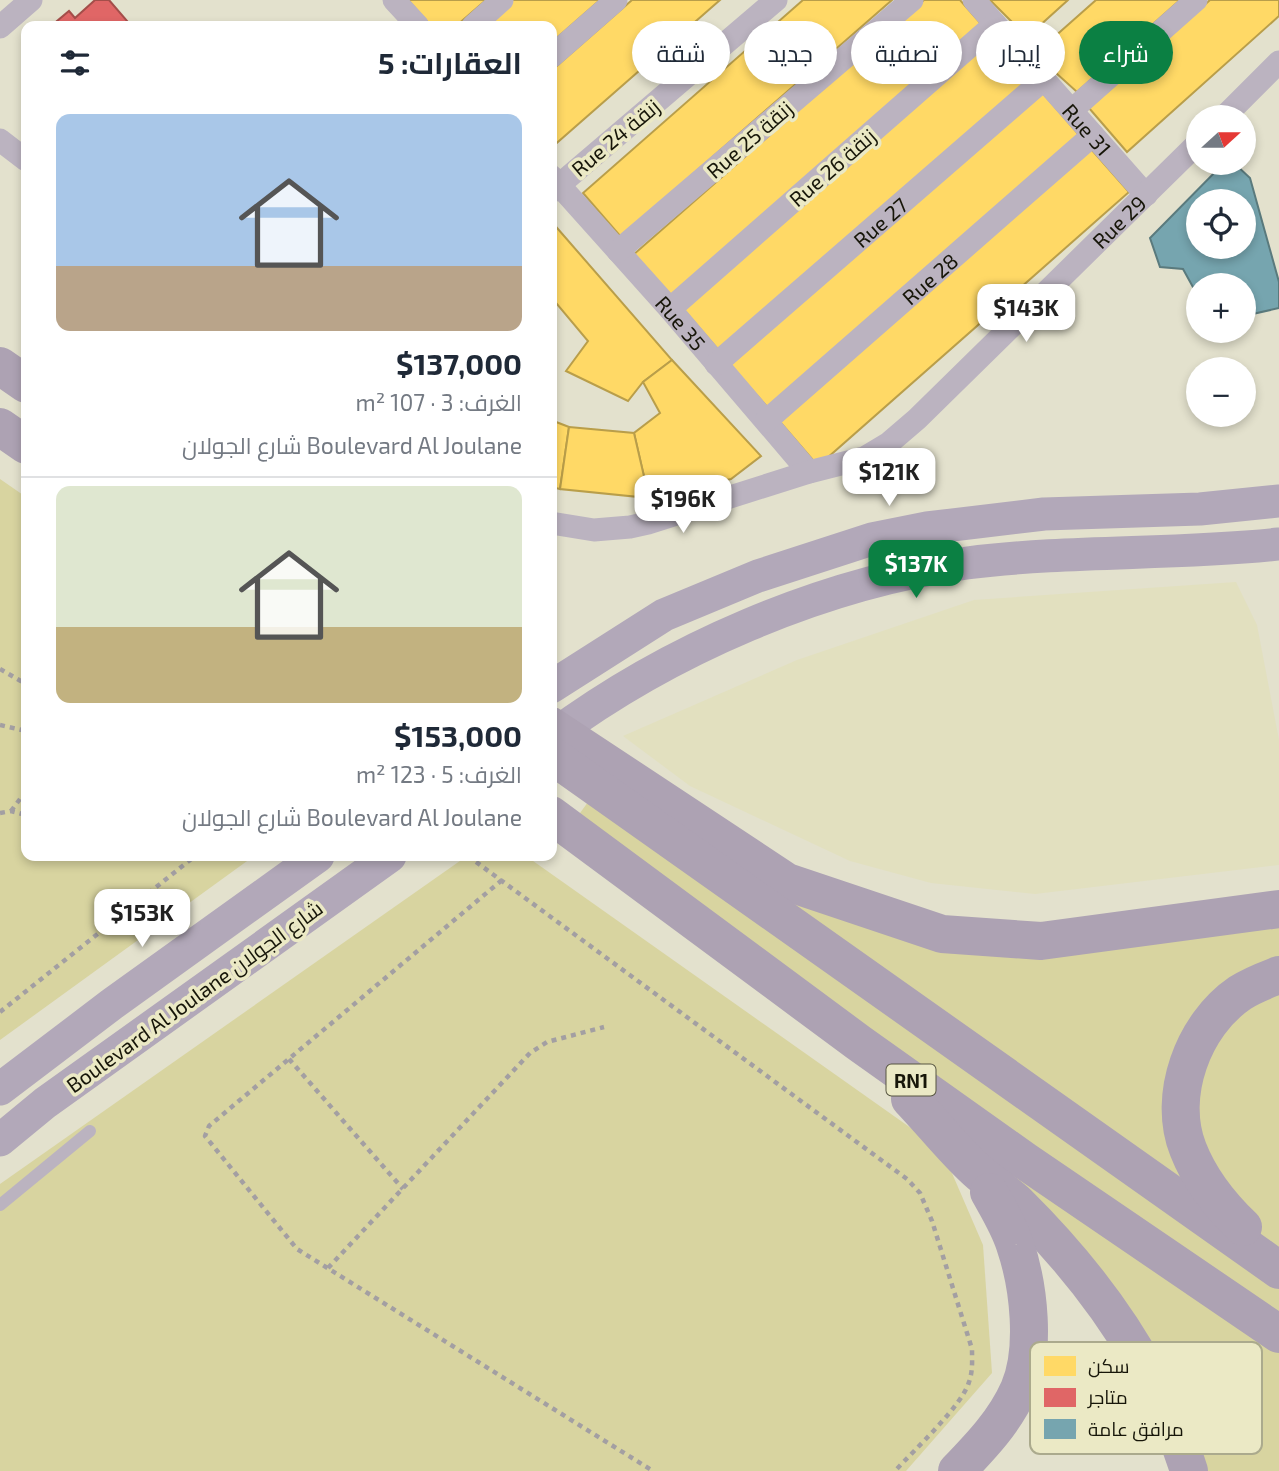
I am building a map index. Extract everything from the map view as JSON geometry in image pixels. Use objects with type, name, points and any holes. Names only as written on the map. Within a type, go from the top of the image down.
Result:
[{"type":"highway","points":[[0,366],[21,381]]},
{"type":"highway","points":[[0,427],[21,442]]},
{"type":"highway","points":[[557,737],[787,882],[942,934],[1041,941],[1279,909]]},
{"type":"highway","name":"RN1","points":[[557,737],[1279,1270]]},
{"type":"highway","name":"RN1","points":[[557,819],[859,1043],[1279,1334]]},
{"type":"highway","points":[[1179,923],[1279,920]]},
{"type":"highway","points":[[1279,975],[1239,994],[1210,1022],[1183,1079],[1181,1125],[1187,1147],[1199,1173],[1219,1203],[1279,1263]]},
{"type":"highway","points":[[859,1043],[975,1169],[1015,1201],[1076,1268],[1110,1310],[1129,1342]]},
{"type":"highway","points":[[957,1471],[992,1433],[1020,1388],[1026,1366],[1028,1339],[1027,1304],[1016,1246],[975,1169]]},
{"type":"highway","points":[[1183,1454],[1189,1471]]},
{"type":"main road","points":[[557,683],[664,615],[769,572],[872,540],[927,528],[1044,514],[1200,509],[1279,501]]},
{"type":"main road","points":[[557,735],[643,676],[700,647],[799,606],[887,579],[995,561],[1279,544]]},
{"type":"main road","name":"Boulevard Al Joulane شارع الجولان","points":[[0,1089],[112,1004],[311,861]]},
{"type":"main road","name":"Boulevard Al Joulane شارع الجولان","points":[[0,1140],[45,1103],[383,861]]},
{"type":"street","points":[[0,27],[31,0]]},
{"type":"street","points":[[394,0],[413,21]]},
{"type":"street","points":[[479,21],[502,0]]},
{"type":"street","points":[[557,52],[616,0]]},
{"type":"street","name":"Rue 24 زنقة","points":[[557,182],[776,0]]},
{"type":"street","name":"Rue 25 زنقة","points":[[618,251],[912,0]]},
{"type":"street","name":"Rue 31","points":[[974,0],[992,21]]},
{"type":"street","points":[[1072,110],[1196,0]]},
{"type":"street","name":"Rue 26 زنقة","points":[[670,309],[976,41]]},
{"type":"street","points":[[1236,105],[1279,62]]},
{"type":"street","name":"Rue 27","points":[[716,363],[1038,84]]},
{"type":"street","name":"Rue 31","points":[[1047,84],[1146,195]]},
{"type":"street","name":"Rue 28","points":[[766,421],[1093,135]]},
{"type":"street","points":[[0,140],[21,156]]},
{"type":"street","name":"Rue 29","points":[[557,524],[594,530],[630,527],[808,472],[864,458],[889,443],[917,419],[1186,155]]},
{"type":"street","name":"Rue 35","points":[[557,187],[670,309],[808,472]]},
{"type":"lane","points":[[0,1205],[90,1131]]},
{"type":"path","points":[[0,669],[21,681]]},
{"type":"path","points":[[0,725],[21,730]]},
{"type":"path","points":[[11,811],[21,798]]},
{"type":"path","points":[[0,813],[11,811],[21,814]]},
{"type":"path","points":[[0,1012],[189,861]]},
{"type":"path","points":[[475,861],[895,1170],[920,1193],[932,1220],[972,1349],[973,1363],[970,1381],[962,1397],[895,1471]]},
{"type":"path","points":[[502,880],[209,1126],[205,1136],[298,1249],[653,1471]]},
{"type":"path","points":[[328,1268],[530,1053],[547,1042],[604,1027]]},
{"type":"path","points":[[289,1059],[403,1189]]},
{"type":"shaded area","points":[[0,479],[21,494],[21,861],[247,861],[0,1040]]},
{"type":"shaded area","points":[[1236,582],[1257,625],[1279,740],[1279,865],[1035,894],[931,883],[850,861],[690,786],[623,736],[797,660],[974,600]]},
{"type":"shaded area","points":[[617,762],[851,912],[1057,929],[1279,902],[1279,1471],[1196,1471],[1184,1454],[1262,1454],[1262,1342],[1109,1342],[970,1137],[567,831]]},
{"type":"shaded area","points":[[460,861],[533,861],[942,1150],[983,1245],[992,1373],[906,1471],[0,1471],[0,1184]]},
{"type":"building: سكن","points":[[408,0],[486,0],[462,21],[427,21]]},
{"type":"building: سكن","points":[[512,0],[600,0],[557,38],[557,21],[488,21]]},
{"type":"building: سكن","points":[[632,0],[720,0],[696,21],[632,21],[632,77],[557,143],[557,66]]},
{"type":"building: سكن","points":[[803,0],[892,0],[868,21],[851,21],[851,36],[837,48],[837,21],[779,21]]},
{"type":"building: سكن","points":[[924,0],[960,0],[979,21],[976,21],[976,32],[962,44],[962,21],[900,21]]},
{"type":"building: سكن","points":[[990,0],[1068,0],[1045,21],[1011,21]]},
{"type":"building: سكن","points":[[1096,0],[1180,0],[1156,21],[1079,21],[1079,84],[1086,84],[1077,92],[1065,81],[1065,27]]},
{"type":"building: سكن","points":[[1210,0],[1279,0],[1279,16],[1127,152],[1089,108],[1116,84],[1173,84],[1173,33]]},
{"type":"building: سكن","points":[[744,52],[744,84],[796,84],[621,237],[583,193],[707,84],[730,84],[730,64]]},
{"type":"building: سكن","points":[[976,52],[976,84],[1026,84],[721,353],[683,309],[939,84],[962,84],[962,64]]},
{"type":"building: سكن","points":[[851,64],[851,84],[917,84],[672,299],[633,255],[828,84],[837,84],[837,76]]},
{"type":"building: سكن","points":[[1041,91],[1080,136],[769,409],[730,365]]},
{"type":"building: سكن","points":[[1091,149],[1129,192],[818,466],[780,422]]},
{"type":"building: سكن","points":[[557,228],[672,360],[643,382],[628,401],[566,371],[588,341],[557,304]]},
{"type":"building: سكن","points":[[672,360],[761,456],[731,479],[649,498],[634,433],[660,413],[643,382]]},
{"type":"building: سكن","points":[[557,422],[569,427],[560,489],[557,488]]},
{"type":"building: سكن","points":[[569,427],[634,433],[649,498],[560,489]]},
{"type":"building: متاجر","points":[[95,0],[109,0],[127,21],[57,21],[69,11],[75,18]]},
{"type":"building: مرافق عامة","points":[[1212,175],[1247,175],[1253,189],[1198,189]]},
{"type":"building: مرافق عامة","points":[[1256,200],[1279,282],[1279,308],[1256,313],[1256,273],[1186,274],[1183,269],[1160,267],[1150,238],[1186,202],[1186,259],[1256,259]]}]
